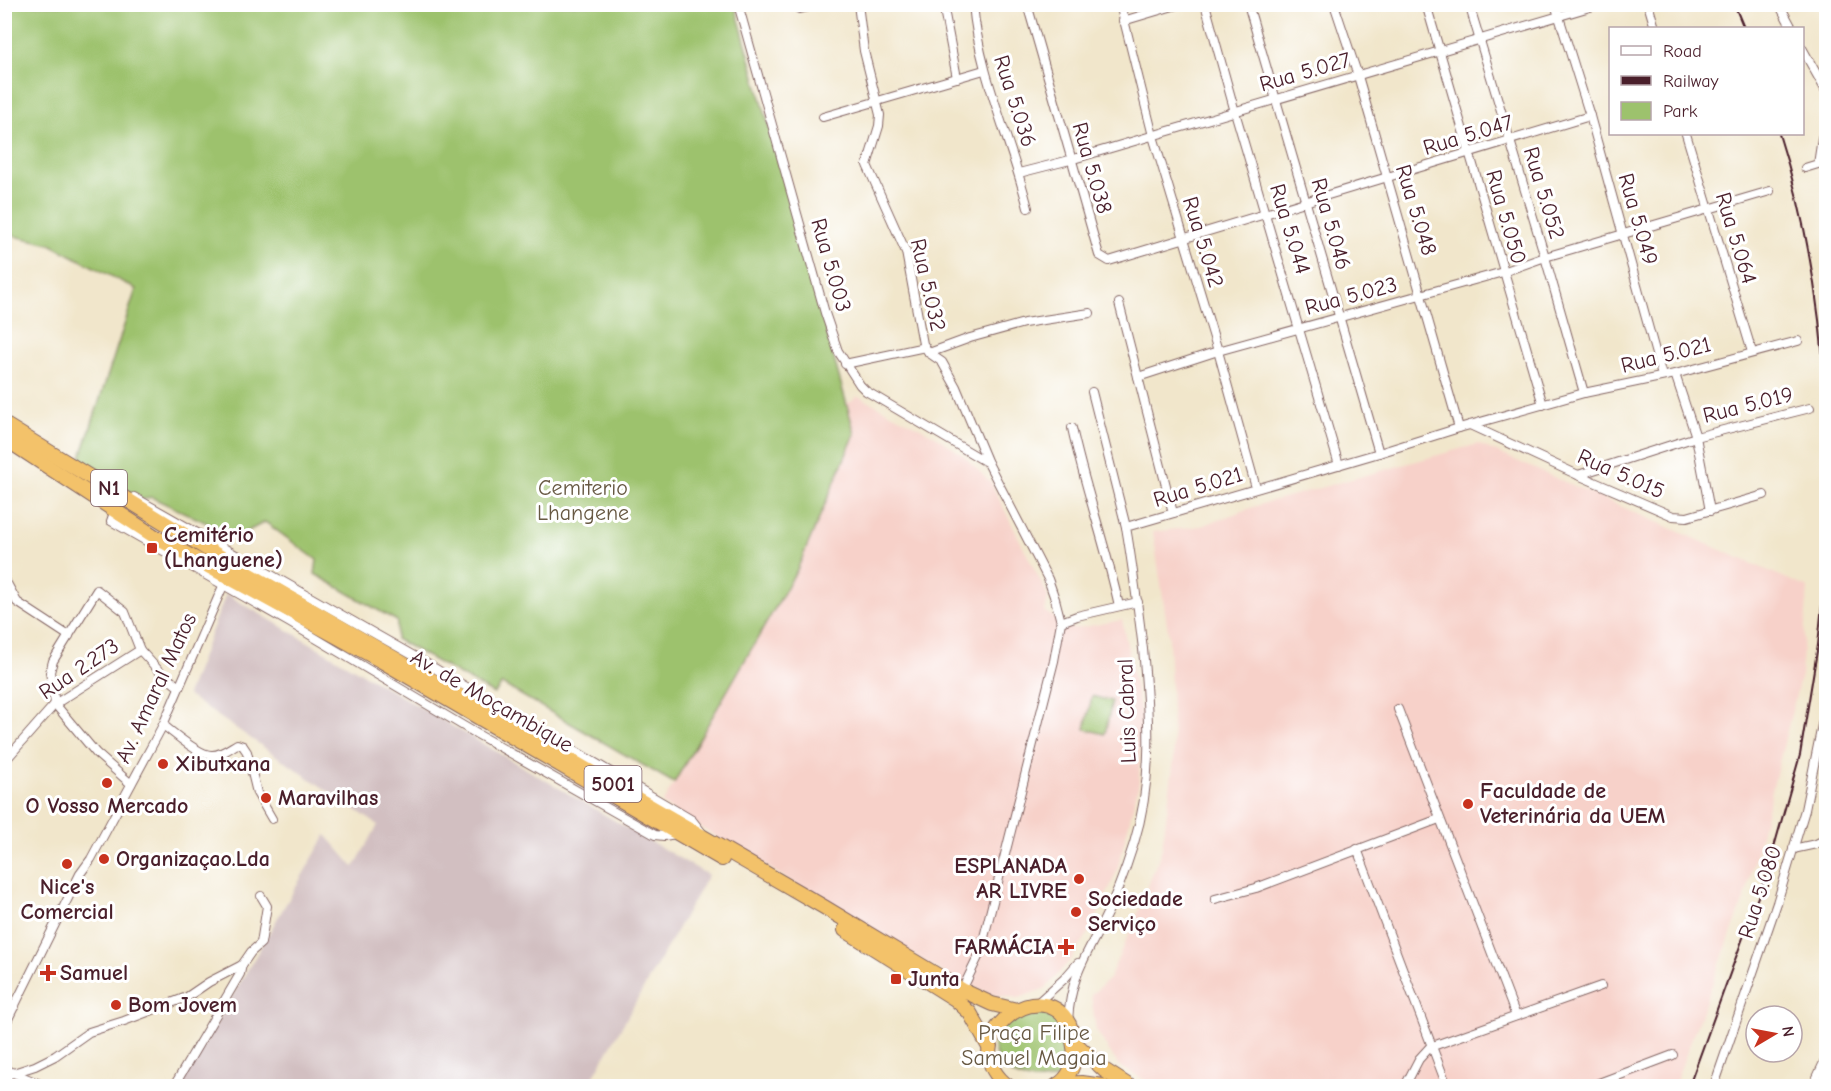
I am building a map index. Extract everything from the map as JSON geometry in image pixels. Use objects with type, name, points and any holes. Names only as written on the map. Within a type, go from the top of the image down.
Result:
[{"type":"highway","name":"N1","points":[[4,424],[212,552]]},
{"type":"highway","name":"N1","points":[[4,438],[157,538]]},
{"type":"highway","name":"Av. de Moçambique","points":[[157,538],[380,660],[818,914],[956,999],[970,1013],[989,1047],[991,1062],[997,1076],[1008,1086]]},
{"type":"highway","name":"Av. de Moçambique","points":[[212,552],[962,990],[992,1004],[1017,1010]]},
{"type":"highway","points":[[989,1047],[998,1025],[1017,1010],[1035,1005],[1054,1009],[1068,1023],[1075,1053],[1068,1076],[1058,1085]]},
{"type":"highway","points":[[1073,1041],[1098,1065],[1130,1086]]},
{"type":"highway","points":[[1058,1085],[1082,1083],[1103,1086]]},
{"type":"street","name":"Rua 5.003","points":[[738,4],[825,313],[845,364],[866,391],[988,463]]},
{"type":"street","points":[[799,9],[822,4]]},
{"type":"street","name":"Rua 5.032","points":[[858,4],[864,51],[880,116],[867,165],[906,252],[927,350],[942,362],[956,387],[988,463],[1048,579],[1061,622]]},
{"type":"street","points":[[943,4],[957,78]]},
{"type":"street","name":"Rua 5.036","points":[[973,4],[974,22],[984,70],[1029,208]]},
{"type":"street","name":"Rua 5.038","points":[[1027,4],[1098,255],[1109,261],[1183,239]]},
{"type":"street","name":"Rua 5.042","points":[[1120,4],[1153,136],[1218,351],[1256,488]]},
{"type":"street","points":[[1123,21],[1180,4]]},
{"type":"street","name":"Rua 5.044","points":[[1205,4],[1339,465]]},
{"type":"street","name":"Rua 5.046","points":[[1248,4],[1379,453]]},
{"type":"street","name":"Rua 5.048","points":[[1334,4],[1358,76],[1459,428]]},
{"type":"street","name":"Rua 5.050","points":[[1426,4],[1543,405]]},
{"type":"street","name":"Rua 5.052","points":[[1469,4],[1584,393]]},
{"type":"street","name":"Rua 5.049","points":[[1555,4],[1590,116],[1662,376]]},
{"type":"street","name":"Rua 5.027","points":[[1019,173],[1153,136],[1600,4]]},
{"type":"street","points":[[1648,4],[1655,27]]},
{"type":"street","points":[[1779,4],[1791,27]]},
{"type":"street","points":[[1804,50],[1827,91]]},
{"type":"street","points":[[823,117],[984,70]]},
{"type":"street","name":"Rua 5.047","points":[[1183,239],[1590,116]]},
{"type":"street","points":[[1805,168],[1819,162],[1822,138],[1827,126]]},
{"type":"street","name":"Rua 5.064","points":[[1686,135],[1752,352]]},
{"type":"street","name":"Rua 5.023","points":[[1138,377],[1218,351],[1503,272],[1545,257],[1770,191]]},
{"type":"street","points":[[1119,303],[1173,513]]},
{"type":"street","points":[[845,364],[927,350],[1024,323],[1090,313]]},
{"type":"street","name":"Rua 5.021","points":[[1126,527],[1584,393],[1675,374],[1798,341]]},
{"type":"street","points":[[1675,374],[1696,437],[1710,511]]},
{"type":"street","points":[[962,990],[980,953],[1054,661],[1061,622],[1138,602],[1126,527],[1092,392]]},
{"type":"street","name":"Rua 5.019","points":[[1578,475],[1696,437],[1809,408]]},
{"type":"street","name":"Rua 5.015","points":[[1470,425],[1673,516],[1687,518],[1764,495]]},
{"type":"street","points":[[1072,428],[1119,606]]},
{"type":"street","points":[[113,490],[127,493],[151,505],[414,656],[692,820],[705,838]]},
{"type":"street","points":[[115,510],[111,521],[290,623],[477,734],[648,831],[664,836],[678,833]]},
{"type":"street","points":[[4,578],[17,602],[69,636]]},
{"type":"street","name":"Av. Amaral Matos","points":[[4,1027],[80,874],[91,859],[163,725],[223,586]]},
{"type":"street","points":[[131,784],[96,753],[55,704],[50,672],[53,662],[97,590],[124,612],[141,650]]},
{"type":"street","name":"Luis Cabral","points":[[1068,1023],[1073,984],[1086,952],[1116,894],[1136,834],[1144,795],[1149,735],[1138,602]]},
{"type":"street","name":"Rua 2.273","points":[[4,762],[55,704],[141,650],[160,672],[179,687]]},
{"type":"street","name":"Rua 5.080","points":[[1714,1086],[1777,903],[1805,810],[1827,705]]},
{"type":"street","points":[[1398,709],[1516,1016]]},
{"type":"street","points":[[163,725],[196,749],[211,755],[221,753],[237,744],[243,746],[247,752],[256,794],[272,819]]},
{"type":"street","points":[[1215,899],[1256,888],[1440,819]]},
{"type":"street","points":[[1793,849],[1827,839]]},
{"type":"street","points":[[1357,849],[1430,1047],[1447,1086]]},
{"type":"street","points":[[174,1086],[240,974],[242,965],[261,943],[267,906],[261,896]]},
{"type":"street","name":"Luis Cabral","points":[[1035,1005],[1064,979],[1086,952]]},
{"type":"street","points":[[4,1076],[35,1066],[55,1056],[89,1032],[124,1022],[187,997],[209,982],[242,965]]},
{"type":"street","points":[[1405,1086],[1419,1059],[1430,1047],[1600,986]]},
{"type":"street","points":[[4,998],[15,1006]]},
{"type":"street","points":[[1591,1086],[1673,1055]]},
{"type":"street","points":[[1813,1086],[1827,1058]]},
{"type":"street","points":[[4,1069],[45,1086]]},
{"type":"shaded area","points":[[858,396],[934,435],[964,456],[991,483],[1048,596],[1045,612],[1073,629],[1122,620],[1141,715],[1139,783],[1117,871],[1092,928],[1071,959],[1046,988],[1019,998],[994,995],[957,981],[662,804],[797,570],[855,434],[847,404]]},
{"type":"shaded area","name":"Faculdade de Veterinária da UEM","points":[[1478,444],[1808,588],[1801,675],[1746,894],[1674,1086],[1156,1086],[1119,1066],[1096,1030],[1091,995],[1109,979],[1162,849],[1174,759],[1169,638],[1153,532],[1201,526],[1262,504]]},
{"type":"shaded area","points":[[226,594],[708,875],[588,1086],[180,1086],[326,835],[354,867],[378,825],[187,695]]},
{"type":"green space","name":"Cemiterio Lhangene","points":[[5,5],[735,5],[855,434],[797,570],[674,783],[502,684],[494,694],[396,639],[397,621],[315,574],[317,560],[265,522],[237,537],[151,497],[142,500],[79,463],[136,289],[50,244],[5,234]]},
{"type":"green space","points":[[1092,696],[1112,701],[1105,734],[1085,729]]},
{"type":"green space","name":"Praça Filipe Samuel Magaia","points":[[1025,1006],[1059,1013],[1074,1056],[1057,1078],[1044,1081],[1018,1077],[999,1061],[994,1049],[995,1036],[1004,1019]]},
{"type":"railway","points":[[1734,4],[1744,27]]},
{"type":"railway","points":[[1779,135],[1797,198],[1811,265],[1826,399]]},
{"type":"railway","points":[[1689,1086],[1767,872],[1800,755],[1818,645],[1826,564]]},
{"type":"place","name":"Cemitério (Lhanguene)","points":[[152,548]]},
{"type":"place","name":"Xibutxana","points":[[163,764]]},
{"type":"place","name":"O Vosso Mercado","points":[[107,783]]},
{"type":"place","name":"Maravilhas","points":[[266,798]]},
{"type":"place","name":"Faculdade de Veterinária da UEM","points":[[1468,804]]},
{"type":"place","name":"Organizaçao.Lda","points":[[104,859]]},
{"type":"place","name":"Nice's Comercial","points":[[67,864]]},
{"type":"place","name":"ESPLANADA AR LIVRE","points":[[1079,879]]},
{"type":"place","name":"Sociedade Serviço","points":[[1076,912]]},
{"type":"place","name":"FARMÁCIA","points":[[1066,947]]},
{"type":"place","name":"Samuel","points":[[48,973]]},
{"type":"place","name":"Junta","points":[[896,979]]},
{"type":"place","name":"Bom Jovem","points":[[116,1005]]}]
